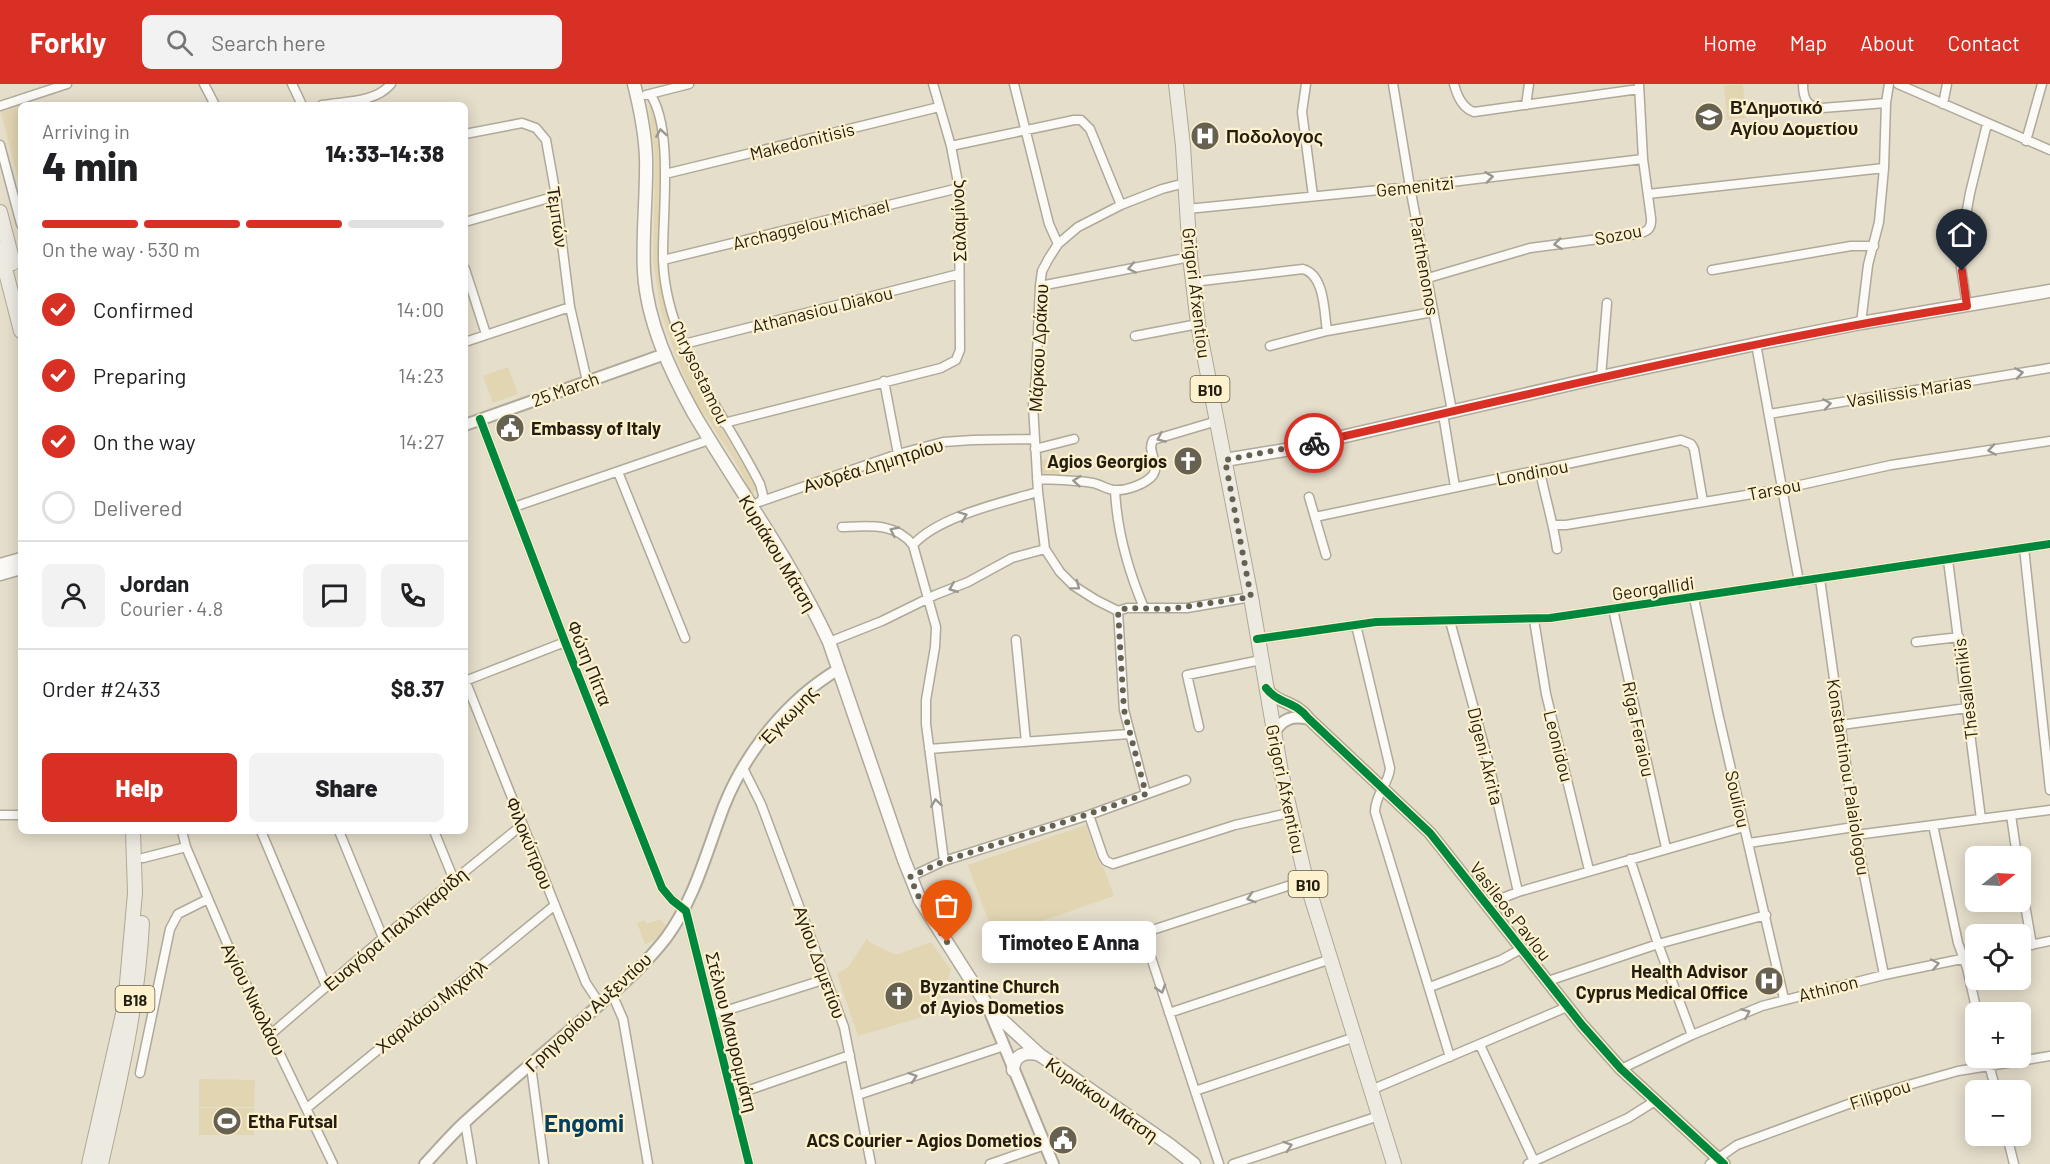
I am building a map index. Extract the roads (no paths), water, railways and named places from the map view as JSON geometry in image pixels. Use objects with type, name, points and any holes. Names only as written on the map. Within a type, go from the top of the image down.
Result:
[{"type":"main road","name":"Grigori Afxentiou","points":[[1176,84],[1190,257],[1198,324],[1251,597],[1289,813],[1306,879],[1394,1164]]},
{"type":"main road","name":"Κυριάκου Μάτση","points":[[635,90],[646,157],[644,271],[653,320],[664,354],[679,388],[799,584],[829,642],[920,900],[988,1007],[1040,1055],[1194,1164]]},
{"type":"main road","points":[[0,212],[18,282]]},
{"type":"main road","points":[[0,249],[18,319]]},
{"type":"main road","points":[[1225,460],[1285,450],[1601,376],[1756,344],[1861,323],[2050,291]]},
{"type":"main road","points":[[0,565],[18,560]]},
{"type":"main road","points":[[0,574],[18,569]]},
{"type":"main road","name":"B18","points":[[89,1164],[125,1005],[135,892],[133,834]]},
{"type":"main road","name":"B18","points":[[101,1164],[132,1025],[138,984],[142,926],[142,834]]},
{"type":"main road","name":"Κυριάκου Μάτση","points":[[1013,1070],[1018,1056],[1027,1053],[1040,1055]]},
{"type":"street","points":[[0,106],[67,84]]},
{"type":"street","points":[[204,84],[213,102]]},
{"type":"street","points":[[292,84],[301,102]]},
{"type":"street","points":[[341,102],[372,97],[386,91],[391,84]]},
{"type":"street","points":[[635,90],[650,94],[689,84]]},
{"type":"street","name":"Σαλαμίνος","points":[[884,381],[941,368],[956,360],[960,350],[959,188],[951,146],[933,84]]},
{"type":"street","points":[[1014,84],[1048,224],[1058,244]]},
{"type":"street","points":[[1306,84],[1302,112],[1313,196]]},
{"type":"street","name":"Parthenonos","points":[[1393,84],[1428,278],[1455,487]]},
{"type":"street","points":[[1454,84],[1461,102],[1471,111],[1526,105],[1639,86],[1643,159],[1648,194]]},
{"type":"street","points":[[1526,105],[1529,84]]},
{"type":"street","points":[[1803,84],[1804,97],[1812,106],[1822,108],[1886,103]]},
{"type":"street","points":[[1861,323],[1868,265],[1880,222],[1889,84]]},
{"type":"street","points":[[1898,84],[2050,150]]},
{"type":"street","points":[[1943,104],[1947,84]]},
{"type":"street","points":[[2026,141],[2042,84]]},
{"type":"street","name":"Chrysostamou","points":[[650,94],[659,118],[665,174],[663,260],[669,301],[684,344],[702,384],[760,484],[762,500]]},
{"type":"street","name":"Makedonitisis","points":[[665,174],[939,107]]},
{"type":"street","points":[[951,146],[1081,120],[1087,124],[1120,205]]},
{"type":"street","name":"Τεμπών","points":[[468,133],[522,123],[536,128],[546,140],[556,196],[570,307],[587,381]]},
{"type":"street","points":[[1967,306],[1959,254],[1970,193],[1987,124]]},
{"type":"street","points":[[0,145],[18,213]]},
{"type":"street","name":"Gemenitzi","points":[[1187,208],[1410,187],[1643,159]]},
{"type":"street","name":"Sozou","points":[[1428,278],[1530,248],[1637,234],[1648,230],[1652,224],[1648,194],[1884,168]]},
{"type":"street","name":"Μάρκου Δράκου","points":[[1045,549],[1038,492],[1033,405],[1042,271],[1058,244],[1085,222],[1120,205],[1185,183]]},
{"type":"street","name":"Archaggelou Michael","points":[[663,260],[959,188]]},
{"type":"street","points":[[468,221],[556,196]]},
{"type":"street","points":[[1712,270],[1851,246],[1874,246]]},
{"type":"street","points":[[1040,286],[1190,257]]},
{"type":"street","points":[[1193,282],[1310,270],[1317,279],[1327,331]]},
{"type":"street","name":"Athanasiou Diakou","points":[[684,344],[959,274]]},
{"type":"street","points":[[468,278],[486,334]]},
{"type":"street","points":[[1601,376],[1607,303]]},
{"type":"street","points":[[468,341],[570,307]]},
{"type":"street","points":[[1270,346],[1327,331],[1433,312]]},
{"type":"street","points":[[1135,336],[1198,324]]},
{"type":"street","points":[[1756,344],[1799,582]]},
{"type":"street","name":"25 March","points":[[468,424],[664,354]]},
{"type":"street","name":"Vasilissis Marias","points":[[1769,414],[2050,368]]},
{"type":"street","points":[[724,423],[884,381],[898,454]]},
{"type":"street","name":"Φώτη Πίττα","points":[[480,419],[662,888],[672,900],[684,908]]},
{"type":"street","points":[[1037,479],[1079,481],[1115,490],[1138,485],[1151,477],[1156,465],[1151,444],[1156,438],[1217,421]]},
{"type":"street","name":"Ανδρέα Δημητρίου","points":[[751,507],[762,500],[898,454],[957,441],[1034,439]]},
{"type":"street","points":[[1035,449],[1074,439]]},
{"type":"street","points":[[514,507],[709,440]]},
{"type":"street","name":"Londinou","points":[[1315,517],[1681,440],[1691,444],[1695,454],[1703,502]]},
{"type":"street","name":"Tarsou","points":[[1553,525],[1566,525],[1782,489],[1891,465],[2050,441]]},
{"type":"street","points":[[1540,471],[1557,549]]},
{"type":"street","points":[[618,472],[686,638]]},
{"type":"street","points":[[1115,490],[1116,519],[1132,580],[1144,608]]},
{"type":"street","points":[[913,545],[921,536],[949,522],[1038,492]]},
{"type":"street","points":[[1309,497],[1326,555]]},
{"type":"street","points":[[842,527],[882,526],[897,532],[913,545],[936,627],[926,700],[929,749],[944,861]]},
{"type":"street","name":"Georgallidi","points":[[1257,639],[1388,622],[1534,620],[2050,544]]},
{"type":"street","points":[[2024,548],[2050,790]]},
{"type":"street","points":[[829,642],[968,582],[1006,560],[1045,549],[1060,572],[1074,586],[1118,611],[1127,608],[1187,608],[1251,597]]},
{"type":"street","name":"Thesallonikis","points":[[1948,560],[1981,819]]},
{"type":"street","name":"Konstantinou Palaiologou","points":[[1820,579],[1855,831],[1884,975]]},
{"type":"street","name":"Souliou","points":[[1694,598],[1784,999]]},
{"type":"street","name":"Riga Feraiou","points":[[1613,609],[1666,848]]},
{"type":"street","points":[[1118,611],[1122,686],[1129,734],[1146,794]]},
{"type":"street","name":"Leonidou","points":[[1534,620],[1546,694],[1589,870]]},
{"type":"street","name":"Digeni Akrita","points":[[1450,621],[1489,764],[1518,891]]},
{"type":"street","points":[[1356,625],[1390,768],[1389,776],[1375,802],[1375,812],[1450,1057]]},
{"type":"street","points":[[1916,642],[1959,637]]},
{"type":"street","points":[[1016,640],[1026,742]]},
{"type":"street","points":[[468,679],[565,642]]},
{"type":"street","points":[[1199,727],[1187,675],[1261,660]]},
{"type":"street","name":"Έγκωμης","points":[[743,768],[781,717],[823,679],[838,669]]},
{"type":"street","name":"Φιλοκύπρου","points":[[468,688],[589,990],[600,1004]]},
{"type":"street","name":"Vasileos Pavlou","points":[[1266,688],[1273,696],[1301,710],[1430,833],[1567,1006],[1621,1069],[1717,1162]]},
{"type":"street","points":[[1840,725],[1967,708]]},
{"type":"street","points":[[1274,734],[1280,723],[1289,718],[1309,719]]},
{"type":"street","points":[[929,749],[1129,734]]},
{"type":"street","name":"Γρηγορίου Αυξεντίου","points":[[424,1164],[465,1122],[612,994],[665,938],[684,908],[699,875],[725,804],[743,768]]},
{"type":"street","name":"Αγίου Δομετίου","points":[[743,768],[760,804],[844,1027],[872,1164]]},
{"type":"street","points":[[910,877],[944,861],[1186,780]]},
{"type":"street","points":[[1749,843],[1933,825],[2050,810]]},
{"type":"street","points":[[1089,814],[1103,856],[1106,861],[1113,864],[1235,825],[1289,813]]},
{"type":"street","points":[[0,815],[18,814]]},
{"type":"street","points":[[2011,815],[2016,846]]},
{"type":"street","name":"Ευαγόρα Παλληκαρίδη","points":[[271,1034],[383,938],[522,825]]},
{"type":"street","points":[[1933,825],[1958,943],[1975,1002]]},
{"type":"street","points":[[1487,904],[1518,891],[1744,826]]},
{"type":"street","name":"Αγίου Νικολάου","points":[[183,834],[208,899],[333,1164]]},
{"type":"street","points":[[262,834],[326,986]]},
{"type":"street","points":[[340,834],[383,938]]},
{"type":"street","points":[[435,834],[454,880]]},
{"type":"street","points":[[143,858],[186,847]]},
{"type":"street","points":[[1630,859],[1658,944],[1692,1035]]},
{"type":"street","points":[[1219,1164],[1143,933],[1306,879]]},
{"type":"street","points":[[140,1073],[170,929],[178,914],[208,899]]},
{"type":"street","name":"Χαριλάου Μιχαήλ","points":[[307,1108],[555,905]]},
{"type":"street","name":"Στέλιου Μαυρομμάτη","points":[[684,908],[749,1164]]},
{"type":"street","points":[[2026,912],[2032,945],[2050,941]]},
{"type":"street","points":[[1548,981],[1658,944],[1766,915]]},
{"type":"street","points":[[1430,987],[1501,960],[1521,949]]},
{"type":"street","name":"Athinon","points":[[1621,1069],[1692,1035],[1762,1006],[1884,975],[1964,958]]},
{"type":"street","points":[[1169,1013],[1331,959]]},
{"type":"street","points":[[712,1015],[826,979]]},
{"type":"street","points":[[612,994],[623,1019],[648,1164]]},
{"type":"street","points":[[1371,1090],[1567,1006]]},
{"type":"street","name":"Κυριάκου Μάτση","points":[[988,1007],[1053,1164]]},
{"type":"street","points":[[1195,1091],[1355,1037]]},
{"type":"street","points":[[1480,1045],[1531,1163],[1628,1118],[1655,1101]]},
{"type":"street","points":[[858,1095],[1004,1046]]},
{"type":"street","points":[[732,1096],[850,1055]]},
{"type":"street","name":"Filippou","points":[[2031,1058],[2050,1056]]},
{"type":"street","points":[[531,1066],[544,1164]]},
{"type":"street","name":"Filippou","points":[[1717,1162],[1737,1145],[1873,1095],[1965,1068]]},
{"type":"street","points":[[1233,1164],[1379,1116]]},
{"type":"street","points":[[465,1122],[472,1164]]},
{"type":"street","points":[[990,1164],[1045,1145]]},
{"type":"street","points":[[2010,1146],[2014,1164]]},
{"type":"place","name":"Β'Δημοτικό Αγίου Δομετίου","points":[[1709,117]]},
{"type":"place","name":"Ποδολογος","points":[[1205,136]]},
{"type":"place","name":"Embassy of Italy","points":[[510,428]]},
{"type":"place","name":"Agios Georgios","points":[[1188,461]]},
{"type":"place","name":"Timoteo E Anna","points":[[947,942]]},
{"type":"place","name":"Health Advisor Cyprus Medical Office","points":[[1769,981]]},
{"type":"place","name":"Byzantine Church of Ayios Dometios","points":[[899,996]]},
{"type":"place","name":"Etha Futsal","points":[[227,1121]]},
{"type":"place","name":"ACS Courier - Agios Dometios","points":[[1063,1140]]},
{"type":"district","name":"Engomi","points":[[584,1122]]}]
